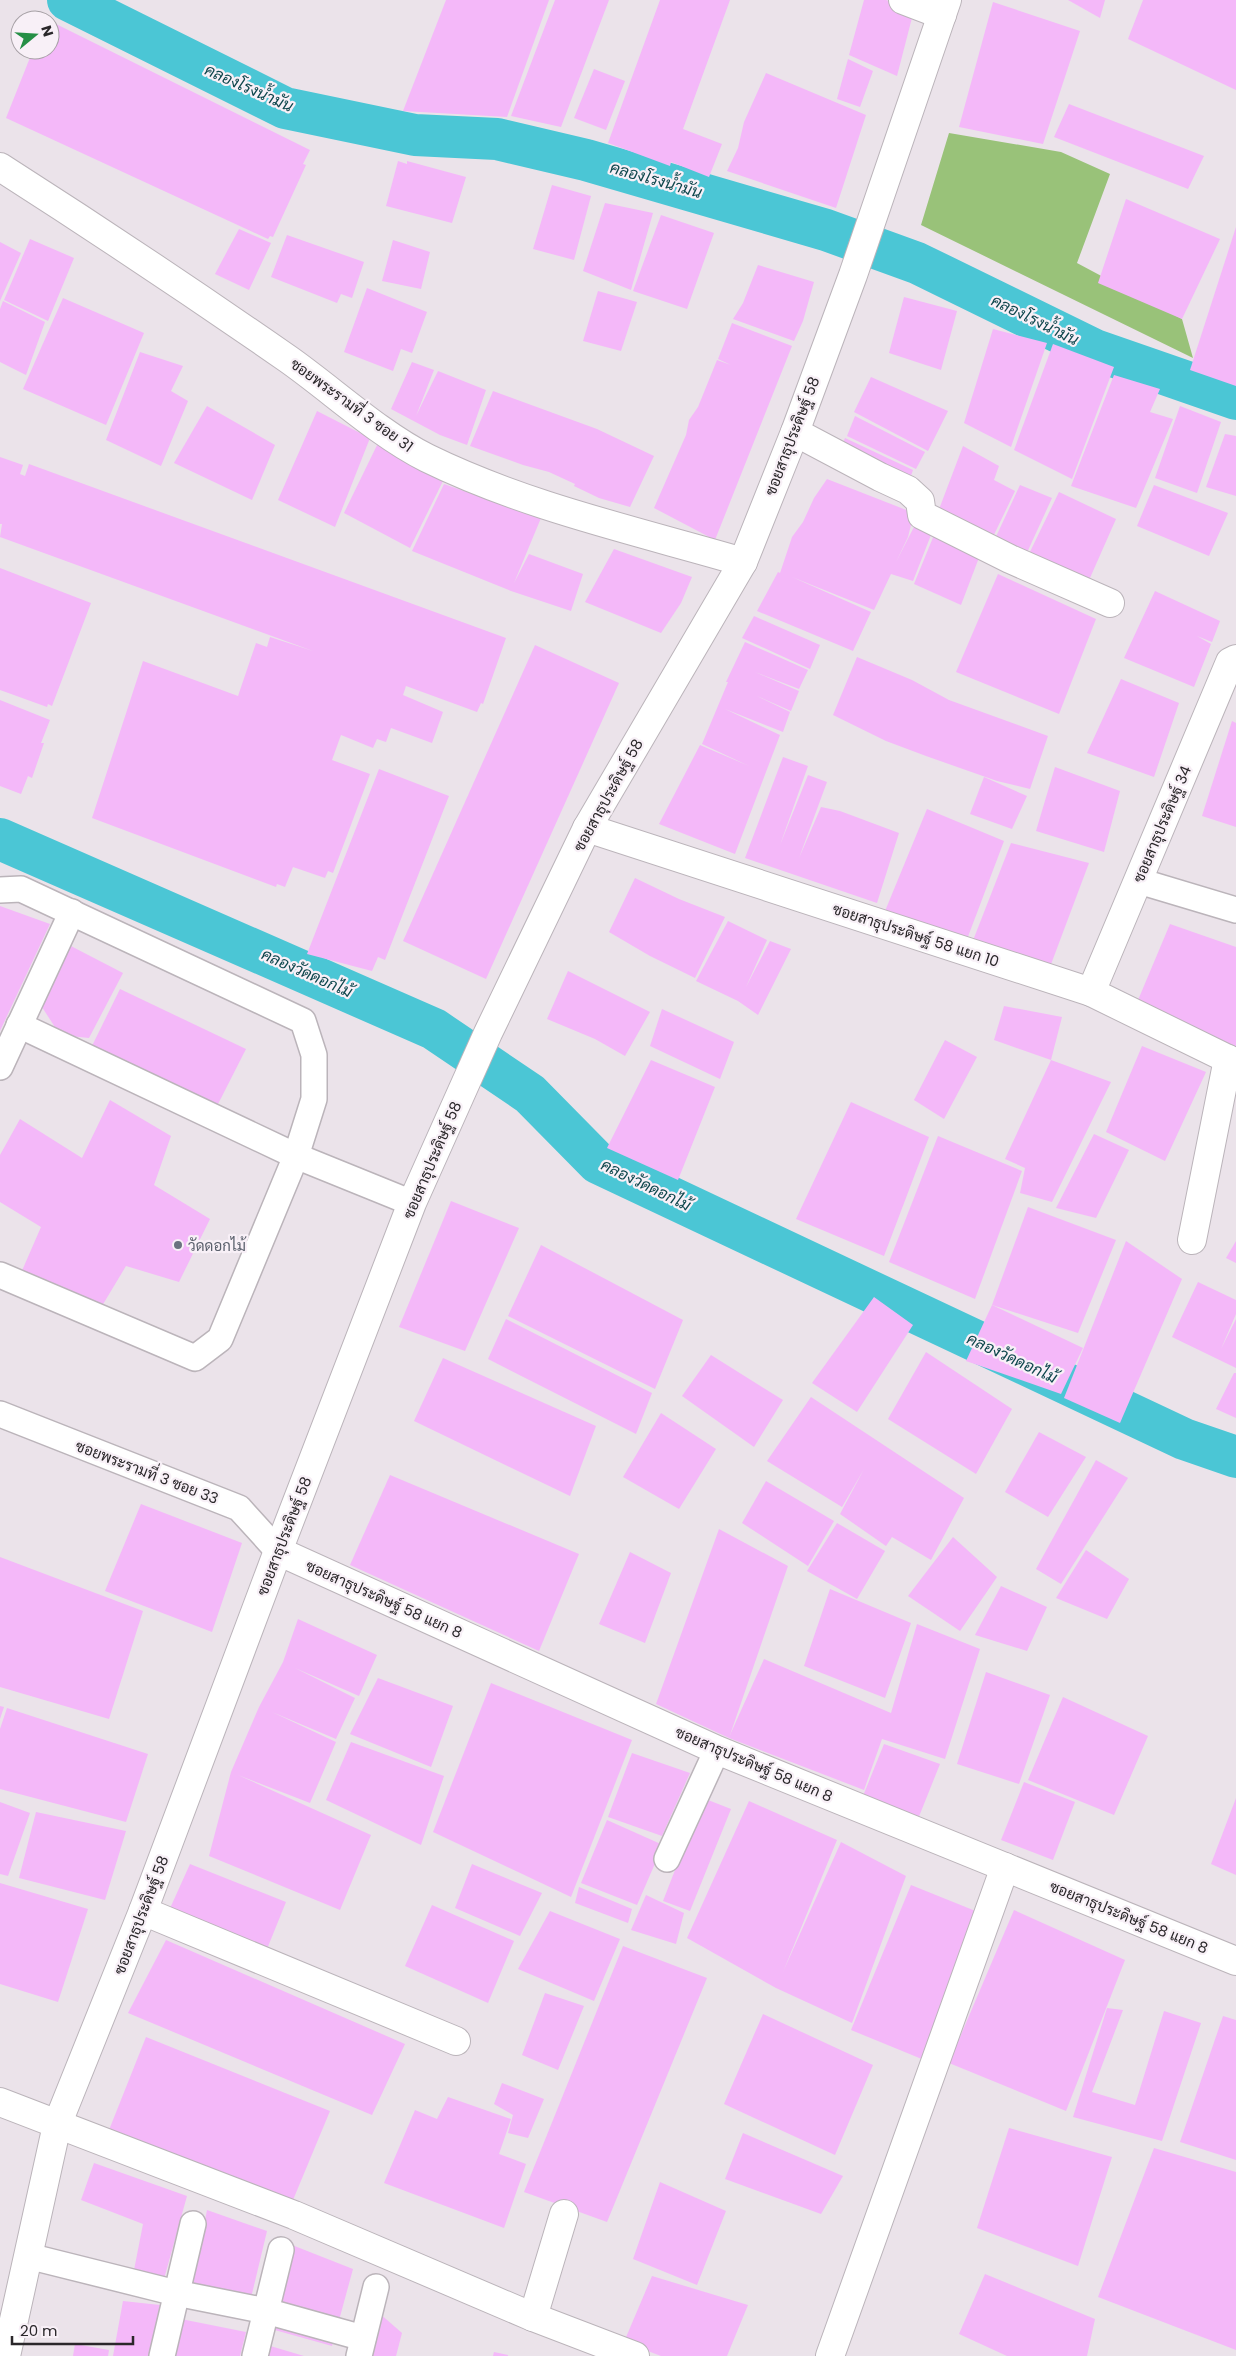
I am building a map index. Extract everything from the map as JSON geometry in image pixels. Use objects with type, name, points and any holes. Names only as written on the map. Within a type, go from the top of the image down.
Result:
[{"type":"street","points":[[903,0],[945,7]]},
{"type":"street","name":"ซอยสาธุประดิษฐ์ 58","points":[[6,2356],[57,2125],[144,1911],[278,1551],[412,1204],[488,1032],[587,828],[743,562],[795,432],[853,275],[945,7]]},
{"type":"street","name":"ซอยพระรามที่ 3 ซอย 31","points":[[0,167],[167,274],[292,362],[375,424],[425,457],[500,490],[743,562]]},
{"type":"street","points":[[795,432],[908,490],[920,501],[922,515],[1010,559],[1110,603]]},
{"type":"street","name":"ซอยสาธุประดิษฐ์ 34","points":[[1091,992],[1230,662],[1236,659]]},
{"type":"street","name":"ซอยสาธุประดิษฐ์ 58 แยก 10","points":[[587,828],[1091,992],[1232,1061]]},
{"type":"street","points":[[1192,1240],[1232,1061]]},
{"type":"street","name":"ซอยสาธุประดิษฐ์ 58 แยก 8","points":[[278,1551],[717,1750],[1236,1961]]},
{"type":"street","points":[[830,2356],[1004,1867]]},
{"type":"street","points":[[144,1911],[456,2041]]},
{"type":"street","points":[[0,2102],[294,2215],[532,2317],[635,2356]]},
{"type":"street","points":[[532,2317],[564,2214]]},
{"type":"lane","points":[[1139,881],[1236,910]]},
{"type":"lane","points":[[0,890],[21,889],[304,1020],[314,1055],[314,1100],[296,1156],[220,1339],[195,1358],[0,1275]]},
{"type":"lane","points":[[0,1067],[72,912]]},
{"type":"lane","points":[[20,1025],[296,1156],[412,1204]]},
{"type":"lane","name":"ซอยพระรามที่ 3 ซอย 33","points":[[0,1414],[239,1508],[278,1551]]},
{"type":"lane","points":[[667,1859],[717,1750]]},
{"type":"lane","points":[[162,2356],[193,2224]]},
{"type":"lane","points":[[255,2356],[280,2250]]},
{"type":"lane","points":[[28,2256],[176,2293],[266,2311],[361,2347],[376,2287]]},
{"type":"green space","points":[[949,133],[1061,152],[1110,174],[1077,263],[1182,319],[1193,358],[921,225]]},
{"type":"building","points":[[446,0],[549,0],[507,117],[403,111]]},
{"type":"building","points":[[555,0],[609,0],[561,127],[511,116]]},
{"type":"building","points":[[660,0],[730,0],[683,129],[722,144],[709,177],[671,162],[670,166],[608,143]]},
{"type":"building","points":[[864,0],[886,0],[914,10],[897,76],[849,55]]},
{"type":"building","points":[[1068,0],[1105,0],[1100,18]]},
{"type":"building","points":[[1143,0],[1236,0],[1236,90],[1128,39]]},
{"type":"building","points":[[993,2],[1080,31],[1043,144],[959,127]]},
{"type":"building","points":[[60,26],[310,150],[303,164],[306,165],[273,237],[270,236],[268,239],[6,118],[29,60],[60,60]]},
{"type":"building","points":[[848,59],[873,71],[860,107],[837,99]]},
{"type":"building","points":[[594,69],[625,81],[606,130],[574,118]]},
{"type":"building","points":[[766,73],[866,115],[836,208],[727,171],[738,148],[744,122]]},
{"type":"building","points":[[1069,104],[1204,156],[1188,189],[1054,137]]},
{"type":"building","points":[[398,161],[407,164],[407,161],[466,177],[452,223],[386,206]]},
{"type":"building","points":[[552,185],[591,196],[574,260],[533,249]]},
{"type":"building","points":[[1126,199],[1220,239],[1182,319],[1098,283]]},
{"type":"building","points":[[605,203],[653,213],[631,290],[583,271]]},
{"type":"building","points":[[661,215],[714,233],[687,309],[633,291]]},
{"type":"building","points":[[1236,227],[1236,386],[1190,370]]},
{"type":"building","points":[[239,229],[271,243],[249,290],[215,274]]},
{"type":"building","points":[[287,235],[364,262],[352,298],[341,294],[337,303],[271,277]]},
{"type":"building","points":[[30,239],[74,258],[48,321],[4,300]]},
{"type":"building","points":[[393,240],[430,252],[421,289],[382,281]]},
{"type":"building","points":[[0,242],[21,253],[0,301]]},
{"type":"building","points":[[758,265],[814,282],[803,321],[794,341],[733,319],[743,303]]},
{"type":"building","points":[[367,288],[427,312],[412,353],[401,349],[393,371],[344,352]]},
{"type":"building","points":[[598,291],[637,302],[621,351],[583,341]]},
{"type":"building","points":[[904,297],[957,311],[941,370],[889,353]]},
{"type":"building","points":[[63,298],[144,333],[106,425],[23,389]]},
{"type":"building","points":[[3,301],[45,322],[26,375],[0,362],[0,309]]},
{"type":"building","points":[[732,323],[792,346],[715,540],[654,508],[686,435],[689,420],[698,407],[717,360],[731,365],[718,359]]},
{"type":"building","points":[[993,329],[1047,343],[1011,447],[964,423]]},
{"type":"building","points":[[1053,344],[1114,367],[1072,479],[1014,450]]},
{"type":"building","points":[[140,352],[183,366],[171,391],[188,401],[161,466],[106,440]]},
{"type":"building","points":[[412,362],[434,370],[416,416],[438,371],[486,390],[467,445],[440,435],[391,409]]},
{"type":"building","points":[[1114,375],[1160,389],[1150,412],[1173,419],[1136,508],[1071,486]]},
{"type":"building","points":[[871,377],[948,411],[928,451],[854,412]]},
{"type":"building","points":[[493,391],[597,429],[654,456],[630,507],[599,498],[549,472],[470,446]]},
{"type":"building","points":[[207,406],[275,445],[252,500],[174,463]]},
{"type":"building","points":[[1180,406],[1221,422],[1197,493],[1155,478]]},
{"type":"building","points":[[317,411],[370,438],[335,527],[278,500]]},
{"type":"building","points":[[855,416],[925,452],[916,469],[847,436]]},
{"type":"building","points":[[1225,434],[1236,436],[1236,496],[1206,487]]},
{"type":"building","points":[[845,438],[913,470],[908,484],[839,453]]},
{"type":"building","points":[[380,439],[445,477],[410,548],[344,513]]},
{"type":"building","points":[[963,446],[999,466],[994,480],[1015,491],[991,541],[938,512]]},
{"type":"building","points":[[0,457],[23,465],[20,474],[25,476],[29,464],[506,638],[483,704],[481,703],[477,712],[406,686],[403,695],[443,712],[432,743],[391,728],[386,742],[377,739],[373,748],[341,735],[332,760],[370,774],[333,873],[328,871],[325,878],[293,867],[285,887],[277,884],[276,887],[92,818],[143,661],[238,696],[256,643],[267,647],[270,637],[313,651],[0,537],[2,524],[0,524]]},
{"type":"building","points":[[827,479],[914,513],[908,537],[896,562],[915,525],[931,535],[913,581],[891,574],[874,610],[792,577],[871,612],[853,651],[757,611],[778,572],[780,573],[792,537],[803,522],[814,498]]},
{"type":"building","points":[[444,484],[541,518],[514,583],[529,554],[583,574],[571,611],[511,591],[412,551]]},
{"type":"building","points":[[1020,485],[1052,498],[1025,557],[994,541]]},
{"type":"building","points":[[1154,485],[1228,513],[1209,556],[1137,526]]},
{"type":"building","points":[[1059,492],[1116,519],[1086,587],[1027,558]]},
{"type":"building","points":[[934,535],[980,555],[961,605],[914,584]]},
{"type":"building","points":[[614,549],[692,577],[681,603],[661,633],[585,602]]},
{"type":"building","points":[[0,568],[91,603],[52,706],[48,704],[47,707],[0,690]]},
{"type":"building","points":[[998,574],[1096,619],[1059,714],[956,672]]},
{"type":"building","points":[[1155,591],[1220,621],[1212,642],[1197,636],[1211,644],[1194,687],[1124,658]]},
{"type":"building","points":[[754,616],[820,645],[810,669],[742,638]]},
{"type":"building","points":[[745,642],[808,670],[799,689],[755,672],[799,691],[791,711],[757,696],[790,712],[783,732],[725,709],[780,735],[735,854],[659,824],[700,745],[749,766],[702,744],[728,682],[726,682]]},
{"type":"building","points":[[535,645],[619,683],[486,979],[403,941]]},
{"type":"building","points":[[857,657],[912,680],[949,700],[1048,736],[1030,789],[997,781],[886,741],[833,715]]},
{"type":"building","points":[[1121,679],[1179,703],[1154,777],[1087,753]]},
{"type":"building","points":[[0,700],[50,720],[41,743],[44,743],[32,778],[28,776],[21,794],[0,786]]},
{"type":"building","points":[[1232,721],[1236,723],[1236,827],[1202,816]]},
{"type":"building","points":[[783,757],[808,766],[780,845],[808,775],[827,782],[799,858],[821,807],[840,811],[899,833],[877,903],[745,858]]},
{"type":"building","points":[[1055,767],[1120,791],[1104,852],[1036,831]]},
{"type":"building","points":[[379,769],[449,796],[385,960],[378,957],[372,971],[307,954]]},
{"type":"building","points":[[984,777],[1027,796],[1012,829],[970,814]]},
{"type":"building","points":[[927,809],[1004,841],[966,942],[883,916]]},
{"type":"building","points":[[1011,843],[1089,863],[1050,967],[972,943]]},
{"type":"building","points":[[635,878],[679,899],[725,917],[695,978],[650,956],[609,932]]},
{"type":"building","points":[[0,906],[50,924],[0,1031]]},
{"type":"building","points":[[728,921],[767,940],[746,987],[770,941],[791,949],[758,1015],[738,1001],[696,981]]},
{"type":"building","points":[[1170,924],[1236,947],[1236,1050],[1133,1012]]},
{"type":"building","points":[[67,944],[123,973],[89,1038],[60,1035],[42,1007]]},
{"type":"building","points":[[568,971],[650,1012],[625,1056],[595,1039],[547,1019]]},
{"type":"building","points":[[120,989],[246,1049],[215,1110],[89,1052]]},
{"type":"building","points":[[1004,1006],[1062,1017],[1051,1060],[994,1040]]},
{"type":"building","points":[[662,1009],[734,1042],[720,1079],[650,1046]]},
{"type":"building","points":[[945,1040],[977,1057],[944,1119],[914,1100]]},
{"type":"building","points":[[1142,1046],[1206,1072],[1165,1161],[1106,1132]]},
{"type":"building","points":[[651,1060],[715,1087],[678,1180],[607,1148]]},
{"type":"building","points":[[1051,1060],[1111,1082],[1052,1202],[1020,1193],[1025,1168],[1005,1159]]},
{"type":"building","points":[[110,1100],[171,1136],[154,1185],[210,1219],[179,1282],[126,1266],[102,1306],[21,1273],[41,1227],[0,1202],[0,1155],[20,1119],[82,1158]]},
{"type":"building","points":[[851,1102],[929,1137],[884,1256],[796,1219]]},
{"type":"building","points":[[1094,1134],[1129,1150],[1096,1218],[1056,1208]]},
{"type":"building","points":[[938,1136],[1022,1171],[975,1299],[889,1262]]},
{"type":"building","points":[[451,1201],[519,1228],[465,1351],[399,1327]]},
{"type":"building","points":[[1028,1207],[1116,1240],[1078,1333],[992,1305]]},
{"type":"building","points":[[1126,1241],[1182,1279],[1120,1423],[1064,1398]]},
{"type":"building","points":[[1236,1241],[1236,1263],[1226,1258]]},
{"type":"building","points":[[541,1245],[683,1320],[655,1389],[508,1316]]},
{"type":"building","points":[[1198,1282],[1236,1300],[1236,1314],[1221,1349],[1236,1319],[1236,1368],[1172,1337]]},
{"type":"building","points":[[874,1297],[913,1325],[857,1412],[812,1383]]},
{"type":"building","points":[[992,1305],[1083,1348],[1061,1394],[966,1361]]},
{"type":"building","points":[[506,1319],[652,1393],[636,1434],[488,1359]]},
{"type":"building","points":[[926,1352],[1012,1409],[976,1474],[888,1419]]},
{"type":"building","points":[[711,1355],[783,1400],[754,1447],[682,1396]]},
{"type":"building","points":[[443,1358],[596,1426],[570,1496],[414,1421]]},
{"type":"building","points":[[1234,1373],[1236,1373],[1236,1418],[1216,1409]]},
{"type":"building","points":[[811,1397],[964,1498],[931,1560],[892,1537],[886,1546],[840,1514],[864,1469],[842,1507],[767,1461]]},
{"type":"building","points":[[661,1413],[716,1449],[679,1509],[623,1477]]},
{"type":"building","points":[[1039,1432],[1086,1457],[1048,1517],[1005,1492]]},
{"type":"building","points":[[1096,1460],[1128,1478],[1061,1584],[1036,1569]]},
{"type":"building","points":[[390,1475],[579,1554],[539,1651],[350,1565]]},
{"type":"building","points":[[766,1481],[834,1521],[808,1566],[742,1523]]},
{"type":"building","points":[[141,1504],[242,1543],[212,1632],[105,1591]]},
{"type":"building","points":[[837,1523],[885,1551],[857,1599],[807,1571]]},
{"type":"building","points":[[719,1529],[788,1566],[730,1735],[764,1659],[891,1713],[917,1624],[980,1649],[945,1759],[882,1739],[864,1790],[729,1738],[656,1704]]},
{"type":"building","points":[[953,1537],[997,1577],[960,1631],[908,1596]]},
{"type":"building","points":[[1086,1550],[1129,1579],[1107,1619],[1056,1598]]},
{"type":"building","points":[[630,1552],[671,1573],[645,1643],[599,1624]]},
{"type":"building","points":[[0,1557],[143,1611],[109,1719],[0,1687]]},
{"type":"building","points":[[1001,1586],[1047,1607],[1027,1651],[975,1635]]},
{"type":"building","points":[[830,1589],[911,1623],[885,1698],[804,1666]]},
{"type":"building","points":[[298,1619],[377,1655],[359,1696],[295,1668],[355,1698],[336,1739],[272,1712],[336,1742],[310,1803],[238,1775],[371,1835],[340,1910],[209,1856],[231,1772],[259,1707],[283,1662]]},
{"type":"building","points":[[986,1672],[1050,1695],[1019,1784],[957,1764]]},
{"type":"building","points":[[378,1678],[453,1706],[431,1767],[350,1734]]},
{"type":"building","points":[[491,1683],[632,1740],[571,1897],[433,1832]]},
{"type":"building","points":[[1063,1697],[1148,1736],[1114,1815],[1028,1780]]},
{"type":"building","points":[[0,1706],[4,1707],[0,1719]]},
{"type":"building","points":[[7,1708],[148,1754],[126,1822],[0,1789],[0,1729]]},
{"type":"building","points":[[351,1742],[444,1776],[421,1845],[326,1800]]},
{"type":"building","points":[[884,1744],[940,1764],[918,1819],[863,1796]]},
{"type":"building","points":[[632,1753],[690,1773],[662,1836],[608,1817]]},
{"type":"building","points":[[1024,1782],[1075,1802],[1053,1860],[1001,1840]]},
{"type":"building","points":[[703,1798],[731,1809],[690,1911],[663,1901]]},
{"type":"building","points":[[1236,1798],[1236,1875],[1211,1864]]},
{"type":"building","points":[[749,1801],[837,1840],[783,1972],[841,1842],[906,1876],[852,2023],[776,1988],[687,1938]]},
{"type":"building","points":[[0,1802],[30,1813],[8,1876],[0,1874]]},
{"type":"building","points":[[36,1812],[126,1831],[105,1900],[19,1878]]},
{"type":"building","points":[[607,1820],[663,1845],[637,1905],[581,1883]]},
{"type":"building","points":[[190,1864],[286,1902],[265,1954],[167,1915]]},
{"type":"building","points":[[472,1864],[542,1893],[520,1936],[455,1908]]},
{"type":"building","points":[[0,1883],[88,1909],[58,2002],[0,1984]]},
{"type":"building","points":[[911,1885],[978,1912],[934,2064],[851,2030]]},
{"type":"building","points":[[579,1887],[632,1909],[628,1923],[575,1903]]},
{"type":"building","points":[[646,1895],[684,1913],[676,1944],[631,1930]]},
{"type":"building","points":[[432,1905],[514,1941],[488,2003],[405,1966]]},
{"type":"building","points":[[1014,1910],[1125,1960],[1066,2111],[949,2063]]},
{"type":"building","points":[[550,1911],[620,1939],[594,2001],[518,1969]]},
{"type":"building","points":[[166,1940],[405,2044],[372,2115],[128,2013]]},
{"type":"building","points":[[623,1946],[707,1978],[607,2222],[524,2192]]},
{"type":"building","points":[[545,1993],[584,2006],[558,2070],[522,2055]]},
{"type":"building","points":[[1107,2008],[1123,2010],[1092,2092],[1135,2105],[1164,2011],[1201,2023],[1162,2141],[1073,2117]]},
{"type":"building","points":[[763,2014],[873,2065],[835,2155],[724,2104]]},
{"type":"building","points":[[1223,2016],[1236,2020],[1236,2160],[1180,2142]]},
{"type":"building","points":[[146,2037],[330,2111],[293,2200],[109,2130]]},
{"type":"building","points":[[502,2083],[544,2099],[528,2138],[508,2133],[513,2115],[494,2104]]},
{"type":"building","points":[[448,2097],[511,2119],[499,2154],[526,2164],[504,2228],[384,2183],[415,2110],[437,2119]]},
{"type":"building","points":[[1009,2128],[1112,2157],[1078,2266],[977,2228]]},
{"type":"building","points":[[743,2133],[843,2176],[821,2214],[725,2179]]},
{"type":"building","points":[[1154,2148],[1236,2172],[1236,2350],[1098,2297]]},
{"type":"building","points":[[94,2163],[187,2196],[164,2279],[134,2270],[143,2224],[81,2200]]},
{"type":"building","points":[[660,2182],[726,2211],[697,2285],[633,2259]]},
{"type":"building","points":[[207,2210],[267,2231],[251,2298],[192,2287]]},
{"type":"building","points":[[292,2245],[353,2269],[332,2346],[271,2329]]},
{"type":"building","points":[[985,2274],[1095,2319],[1087,2356],[1007,2356],[959,2334]]},
{"type":"building","points":[[652,2276],[748,2305],[727,2356],[661,2356],[624,2342]]},
{"type":"building","points":[[123,2301],[160,2305],[150,2356],[113,2356]]},
{"type":"building","points":[[371,2306],[402,2333],[396,2356],[359,2356]]},
{"type":"building","points":[[181,2319],[246,2332],[240,2356],[174,2356]]},
{"type":"building","points":[[75,2344],[109,2350],[108,2356],[73,2356]]},
{"type":"building","points":[[267,2345],[304,2356],[264,2356]]},
{"type":"building","points":[[494,2352],[508,2355],[508,2356],[493,2356]]},
{"type":"waterway","name":"คลองโรงน้ำมัน","points":[[68,0],[285,108],[415,135],[497,139],[586,160],[826,230],[917,263],[1095,350],[1236,399]]},
{"type":"waterway","name":"คลองวัดดอกไม้","points":[[0,839],[434,1029],[530,1094],[598,1163],[1184,1439],[1236,1457]]},
{"type":"place","name":"วัดดอกไม้","points":[[178,1245]]}]
